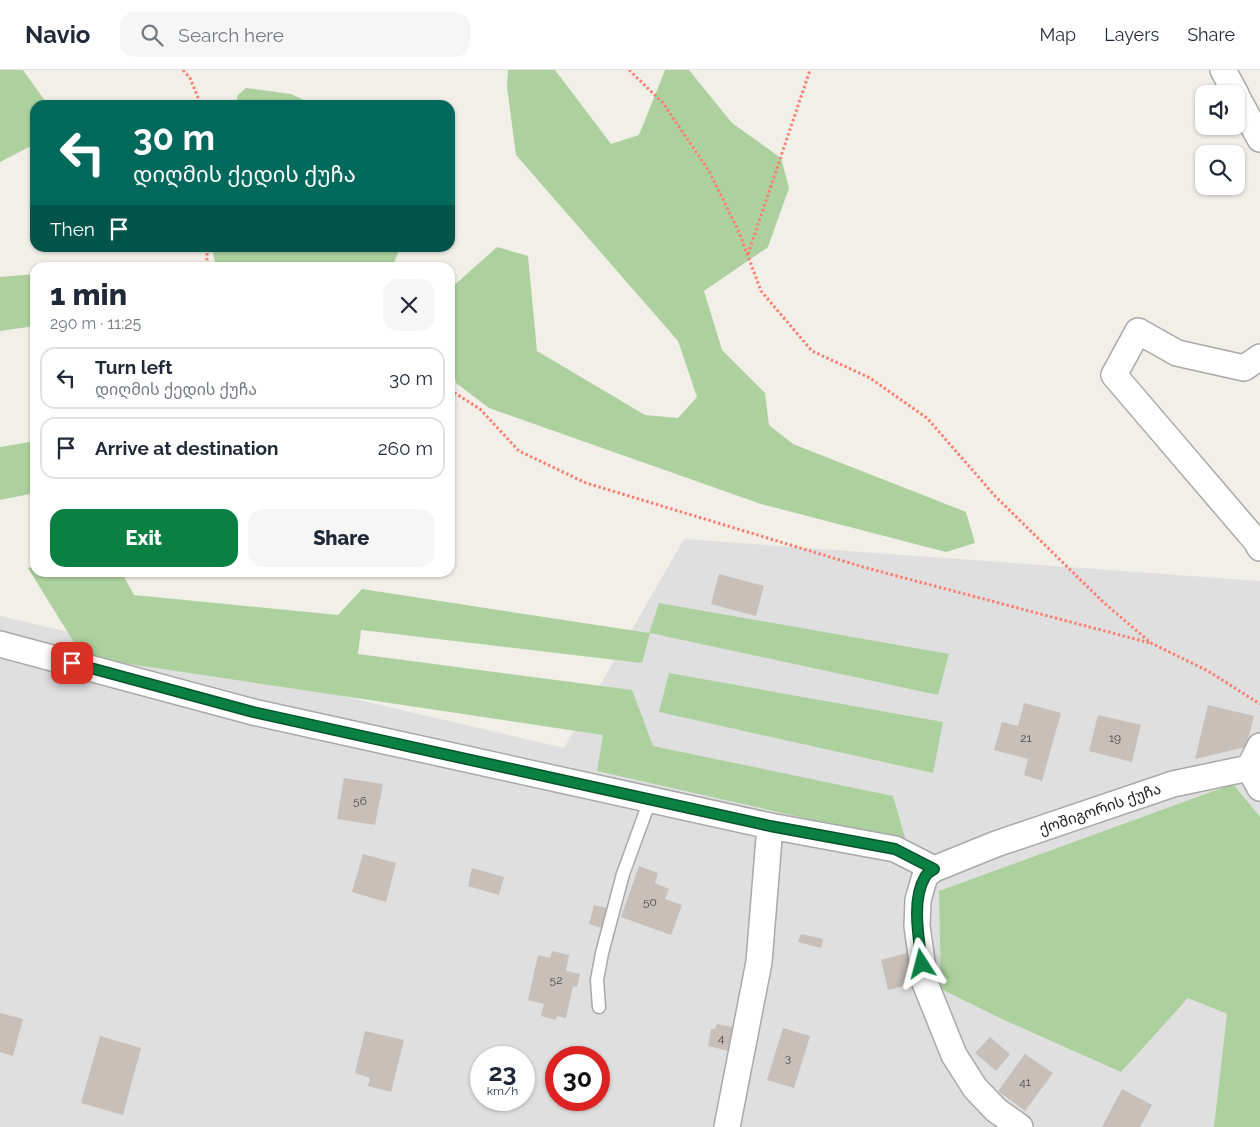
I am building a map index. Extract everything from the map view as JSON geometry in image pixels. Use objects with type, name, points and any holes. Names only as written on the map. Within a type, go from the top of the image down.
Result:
[{"type":"street","points":[[1223,70],[1231,85]]},
{"type":"street","points":[[1245,111],[1260,139]]},
{"type":"street","points":[[1255,367],[1177,353],[1138,331],[1114,375],[1260,548]]},
{"type":"street","points":[[0,644],[253,712],[770,826],[895,849],[934,869],[925,876],[918,900],[917,926],[925,982],[954,1055],[975,1088],[996,1110],[1020,1127]]},
{"type":"street","points":[[1254,778],[1260,746]]},
{"type":"street","name":"ქოშიგორის ქუჩა","points":[[934,869],[996,844],[1173,784],[1254,778]]},
{"type":"street","points":[[727,1127],[759,962],[770,826]]},
{"type":"lane","points":[[599,1007],[597,980],[602,953],[623,874],[650,800]]},
{"type":"path","points":[[183,70],[190,78],[198,100]]},
{"type":"path","points":[[628,70],[663,103],[709,171],[739,232],[761,290],[812,351],[870,378],[927,418],[996,496],[1103,602],[1151,643]]},
{"type":"path","points":[[748,255],[810,70]]},
{"type":"path","points":[[455,393],[480,409],[518,451],[586,484],[863,567],[1151,643],[1208,671],[1260,704]]},
{"type":"shaded area","points":[[684,539],[1260,581],[1260,1127],[0,1127],[0,616],[564,748]]},
{"type":"green space","points":[[0,70],[23,70],[44,100],[30,100],[30,147],[0,162]]},
{"type":"green space","points":[[508,70],[555,70],[611,144],[639,135],[665,70],[689,70],[732,123],[781,158],[789,188],[768,247],[704,291],[722,350],[765,393],[769,425],[793,444],[966,512],[975,543],[946,552],[761,504],[489,408],[456,383],[455,285],[497,247],[528,256],[537,351],[645,415],[678,418],[697,397],[678,341],[516,155],[507,87]]},
{"type":"green space","points":[[246,88],[291,94],[304,100],[236,100],[238,95]]},
{"type":"green space","points":[[213,252],[399,252],[394,262],[215,262]]},
{"type":"green space","points":[[30,274],[30,327],[0,331],[0,277]]},
{"type":"green space","points":[[30,442],[30,494],[0,500],[0,447]]},
{"type":"green space","points":[[34,577],[124,577],[134,595],[338,615],[362,589],[649,633],[659,603],[949,654],[938,695],[650,633],[642,663],[361,630],[358,654],[632,690],[653,746],[893,796],[906,841],[597,771],[603,735],[83,657]]},
{"type":"green space","points":[[669,673],[943,722],[933,773],[659,712]]},
{"type":"green space","points":[[1233,784],[1260,817],[1260,1127],[1214,1127],[1227,1014],[1188,998],[1121,1072],[1002,1019],[941,989],[939,891]]},
{"type":"building","points":[[719,574],[764,586],[756,616],[711,604]]},
{"type":"building","points":[[1024,703],[1061,713],[1042,781],[1024,775],[1028,759],[994,750],[1002,722],[1018,726]]},
{"type":"building","points":[[1208,705],[1254,716],[1246,747],[1195,759]]},
{"type":"building","points":[[1098,715],[1141,725],[1132,762],[1089,751]]},
{"type":"building","points":[[344,778],[383,784],[375,825],[337,819]]},
{"type":"building","points":[[363,854],[396,863],[386,902],[352,892]]},
{"type":"building","points":[[639,866],[658,873],[655,883],[669,889],[665,899],[682,905],[671,935],[621,917]]},
{"type":"building","points":[[472,868],[504,877],[499,895],[468,886]]},
{"type":"building","points":[[594,905],[607,908],[601,928],[589,924]]},
{"type":"building","points":[[801,934],[823,939],[821,948],[798,942]]},
{"type":"building","points":[[552,951],[569,955],[566,971],[580,974],[577,987],[573,986],[566,1018],[557,1016],[556,1020],[541,1016],[544,1004],[528,1000],[538,955],[550,958]]},
{"type":"building","points":[[911,952],[919,982],[888,990],[881,960]]},
{"type":"building","points":[[0,1013],[23,1019],[13,1056],[0,1052]]},
{"type":"building","points":[[717,1024],[733,1027],[729,1051],[708,1046],[711,1029],[715,1029]]},
{"type":"building","points":[[783,1028],[810,1036],[794,1088],[767,1080]]},
{"type":"building","points":[[365,1031],[404,1040],[391,1092],[368,1086],[370,1078],[355,1073]]},
{"type":"building","points":[[100,1036],[141,1048],[123,1115],[81,1103]]},
{"type":"building","points":[[990,1037],[1010,1054],[996,1071],[975,1053]]},
{"type":"building","points":[[1025,1054],[1053,1073],[1025,1111],[998,1091]]},
{"type":"building","points":[[1122,1089],[1152,1105],[1140,1127],[1102,1127]]},
{"type":"route","points":[[72,663],[253,712],[770,826],[895,849],[934,869],[925,876],[918,900],[917,926],[922,964]]}]
